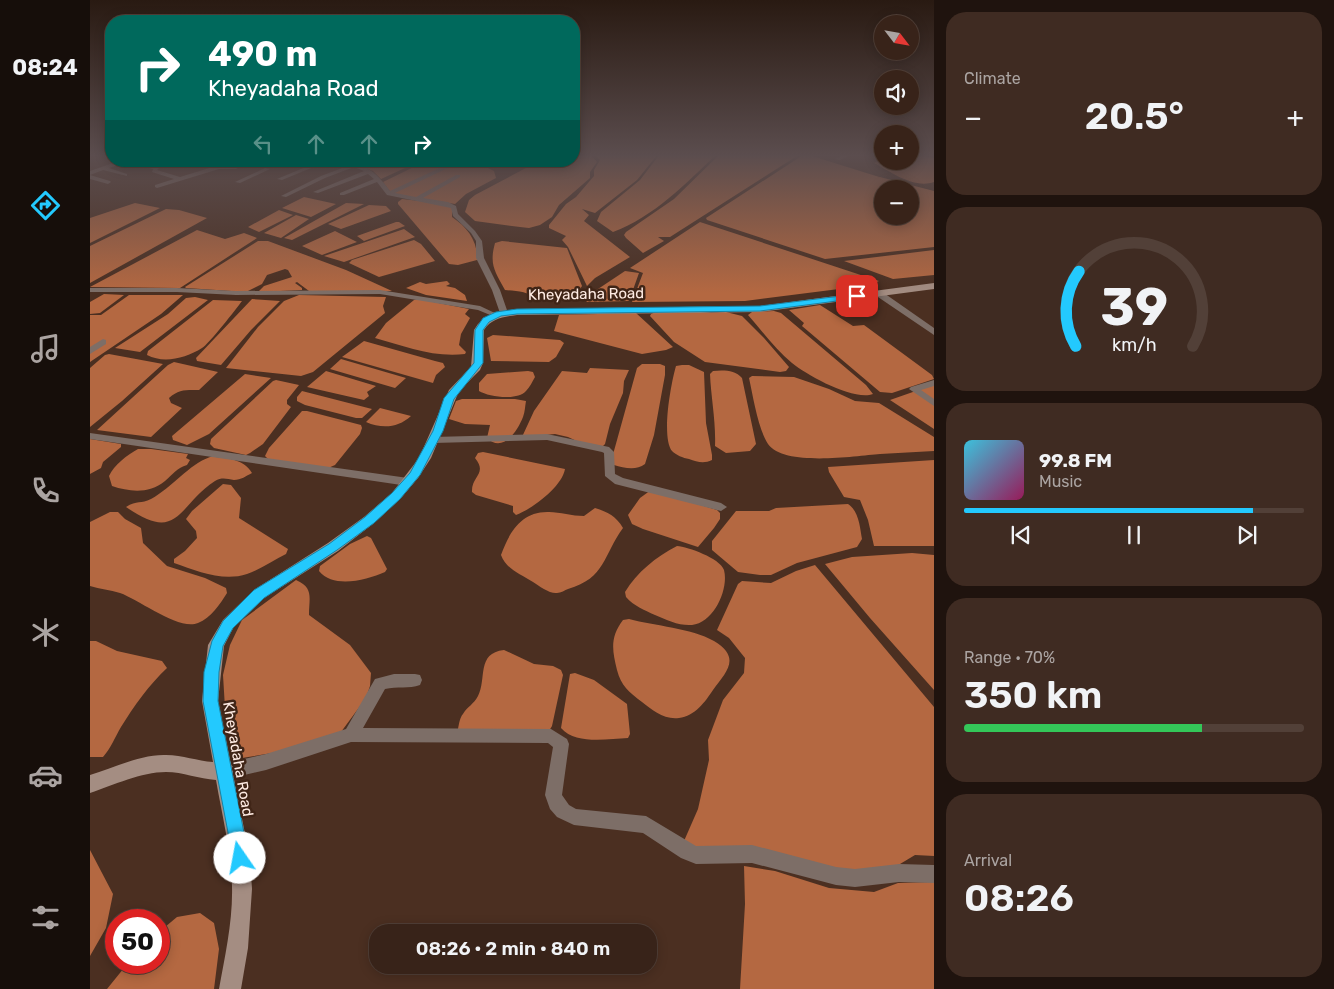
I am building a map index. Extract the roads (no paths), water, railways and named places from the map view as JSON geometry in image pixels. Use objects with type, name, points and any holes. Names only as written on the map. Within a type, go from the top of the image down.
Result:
[{"type":"main road","name":"Kheyadaha Road","points":[[230,989],[238,948],[242,889],[240,858],[210,701],[216,645],[228,624],[245,606],[273,584],[333,547],[369,520],[408,482],[425,458],[449,398],[478,363],[479,330],[486,320],[497,311],[686,308],[760,309],[934,286]]},
{"type":"main road","points":[[90,784],[146,766],[164,763],[182,764],[200,770],[223,772]]},
{"type":"street","points":[[90,290],[177,290],[236,293],[380,292],[497,311],[494,285],[480,258],[479,241],[473,232],[456,217],[454,207],[421,200]]},
{"type":"street","points":[[878,293],[934,332]]},
{"type":"street","points":[[90,351],[103,342]]},
{"type":"street","points":[[934,383],[914,389],[934,403]]},
{"type":"street","points":[[90,436],[408,482]]},
{"type":"street","points":[[433,440],[547,437],[563,439],[605,449],[609,452],[609,473],[619,481],[721,507]]},
{"type":"street","points":[[351,735],[380,684],[394,680],[416,680]]},
{"type":"street","points":[[223,772],[266,762],[351,735],[551,736],[561,744],[553,787],[554,798],[557,807],[564,813],[574,817],[646,825],[687,852],[696,855],[752,854],[836,876],[855,878],[899,873],[934,874]]}]
